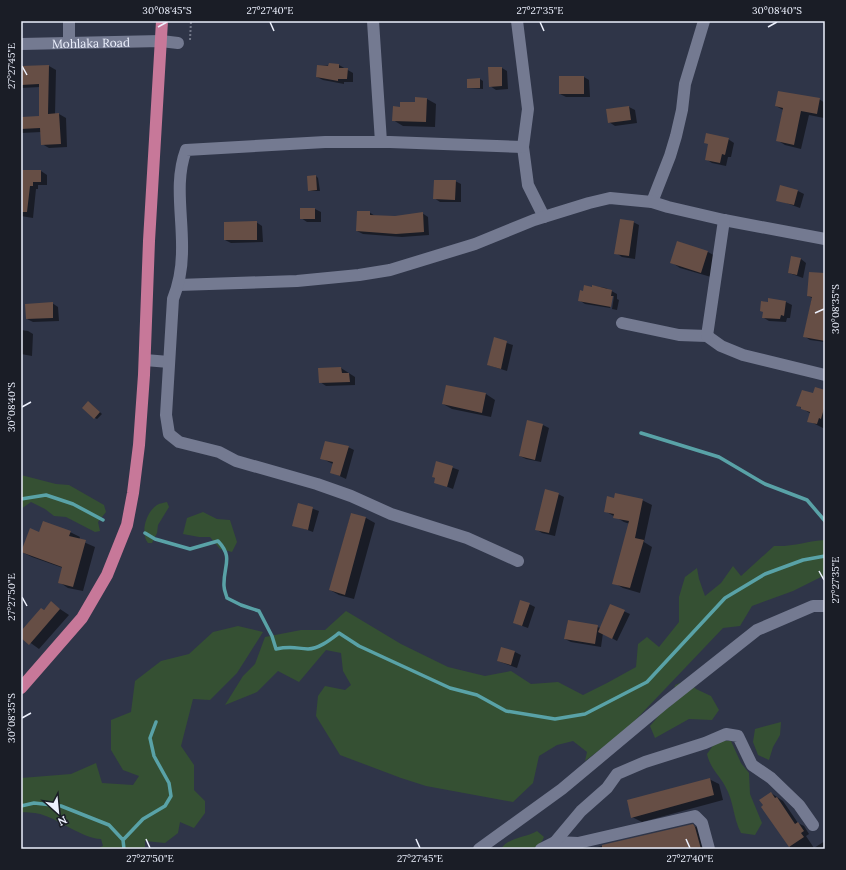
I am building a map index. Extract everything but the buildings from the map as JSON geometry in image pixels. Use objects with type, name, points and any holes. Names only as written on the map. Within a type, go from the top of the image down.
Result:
[{"type":"main road","points":[[21,688],[82,618],[107,575],[126,525],[133,493],[139,445],[145,360],[149,241],[162,21]]},
{"type":"street","points":[[69,21],[69,43]]},
{"type":"street","points":[[373,21],[381,142]]},
{"type":"street","points":[[517,21],[528,109],[523,147],[528,185],[544,217]]},
{"type":"street","points":[[652,202],[672,150],[682,110],[685,84],[691,59],[704,21]]},
{"type":"street","name":"Mohlaka Road","points":[[21,44],[160,41],[178,43]]},
{"type":"street","points":[[518,561],[468,538],[391,514],[351,496],[317,484],[236,461],[219,452],[179,442],[169,434],[167,421],[173,299],[178,285],[182,251],[179,204],[182,159],[186,150],[325,142],[381,142],[523,147]]},
{"type":"street","points":[[178,285],[296,281],[359,275],[390,270],[475,244],[544,217],[589,202],[610,198],[652,202],[724,220],[825,239]]},
{"type":"street","points":[[707,336],[724,220]]},
{"type":"street","points":[[622,323],[679,335],[707,336],[721,346],[743,355],[825,375]]},
{"type":"street","points":[[145,360],[169,362]]},
{"type":"street","points":[[479,849],[562,789],[666,702],[757,630],[813,606],[825,606]]},
{"type":"street","points":[[556,845],[581,811],[607,788],[617,774],[645,762],[705,743],[726,734],[738,736],[752,765],[771,778],[799,805],[813,825]]},
{"type":"street","points":[[541,849],[556,845],[578,843],[695,816],[702,822],[708,849]]},
{"type":"green space","points":[[21,475],[56,484],[69,485],[104,505],[106,512],[98,522],[100,531],[95,532],[66,517],[54,516],[45,509],[31,502],[21,509]]},
{"type":"green space","points":[[167,502],[169,507],[158,525],[157,533],[152,543],[148,543],[144,534],[147,517],[157,505]]},
{"type":"green space","points":[[203,512],[217,519],[230,520],[237,542],[232,552],[220,549],[210,537],[199,537],[183,534],[187,518]]},
{"type":"green space","points":[[825,540],[825,575],[793,591],[752,606],[740,626],[723,628],[626,730],[585,761],[587,752],[573,741],[557,745],[539,756],[533,783],[513,802],[426,786],[340,755],[316,716],[318,696],[325,686],[345,690],[351,685],[343,671],[341,653],[326,650],[299,682],[278,671],[257,692],[225,705],[243,676],[255,664],[265,637],[301,630],[325,630],[346,611],[401,644],[448,667],[485,676],[511,671],[531,684],[558,682],[583,695],[636,667],[638,644],[647,637],[659,647],[679,622],[679,597],[685,577],[697,568],[705,596],[721,583],[733,566],[741,576],[774,546],[787,546]]},
{"type":"green space","points":[[238,626],[263,632],[237,673],[210,700],[193,699],[181,746],[194,765],[194,790],[205,801],[205,813],[194,828],[180,822],[178,833],[165,843],[145,841],[145,849],[96,849],[103,846],[101,839],[79,833],[40,814],[21,812],[21,778],[71,774],[96,763],[102,783],[133,785],[139,776],[123,770],[111,750],[111,720],[131,712],[135,681],[161,661],[189,654],[213,632]]},
{"type":"green space","points":[[687,680],[696,689],[711,696],[719,710],[712,720],[689,719],[655,738],[650,726],[662,712],[672,705],[675,685]]},
{"type":"green space","points":[[781,722],[780,735],[773,747],[769,760],[758,755],[753,742],[755,729]]},
{"type":"green space","points":[[717,740],[731,741],[741,763],[749,773],[750,794],[762,823],[755,835],[741,833],[728,792],[713,768],[707,754]]},
{"type":"green space","points":[[537,831],[544,837],[541,843],[532,849],[501,849],[508,842]]},
{"type":"waterway","points":[[641,433],[719,457],[765,484],[807,500],[825,521]]},
{"type":"waterway","points":[[21,499],[46,495],[73,504],[103,520]]},
{"type":"waterway","points":[[145,533],[155,539],[190,549],[218,541],[226,552],[227,557],[224,579],[227,598],[241,605],[259,611],[272,636],[276,649],[289,647],[312,649],[325,643],[339,633],[359,646],[450,688],[477,695],[506,711],[555,719],[585,714],[647,682],[725,598],[765,574],[803,560],[825,556]]},
{"type":"waterway","points":[[123,840],[143,819],[165,806],[171,796],[169,783],[154,756],[150,738],[156,722]]},
{"type":"waterway","points":[[21,806],[34,803],[61,806],[109,825],[123,840],[124,849]]}]
